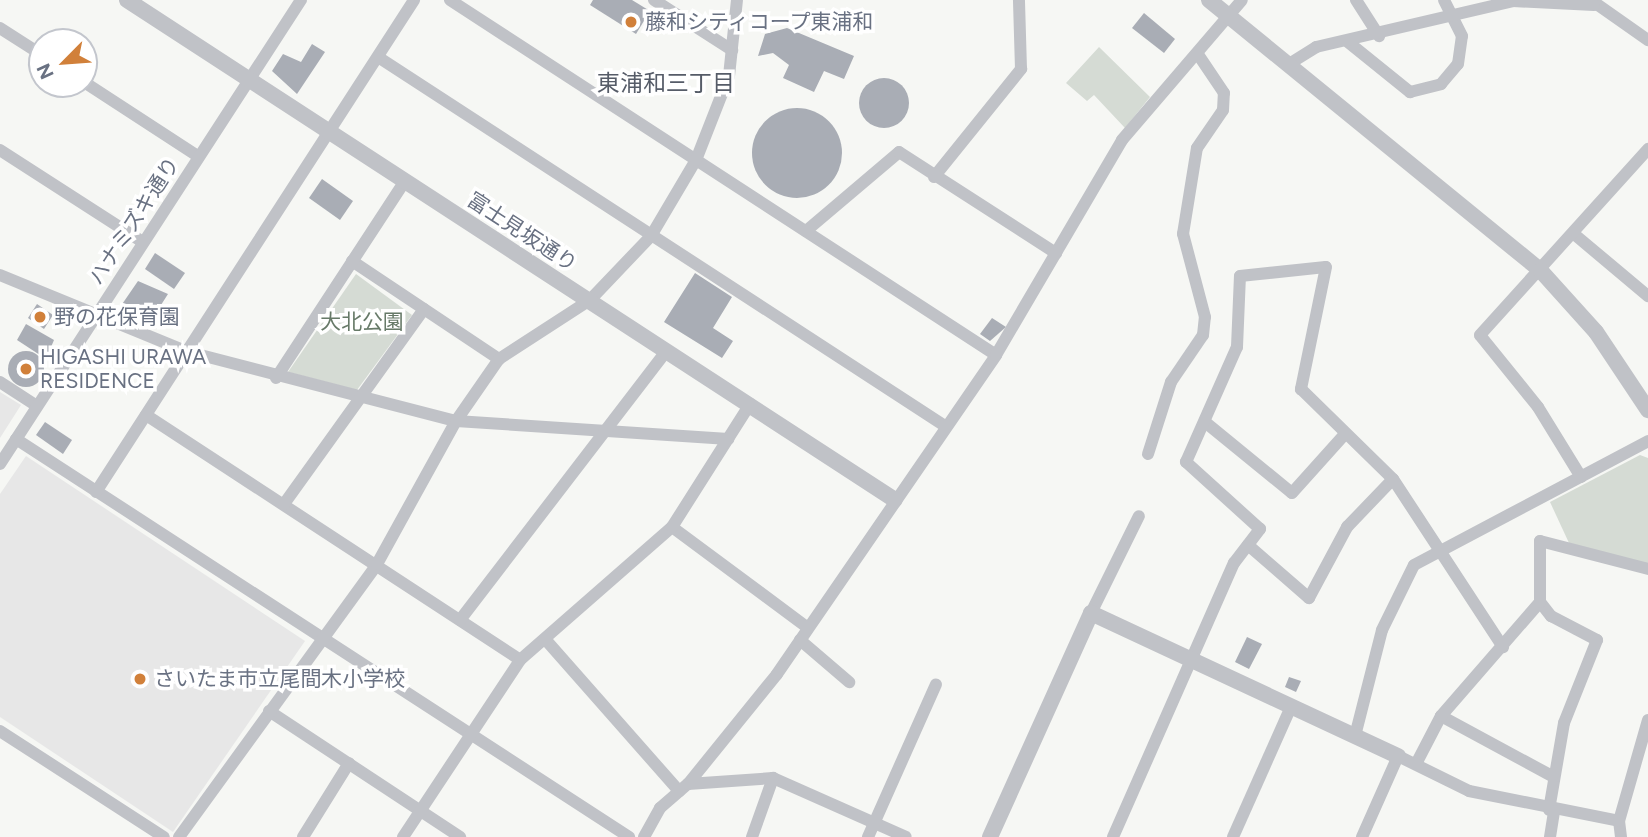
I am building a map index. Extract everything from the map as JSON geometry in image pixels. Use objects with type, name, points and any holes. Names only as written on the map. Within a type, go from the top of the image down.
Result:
[{"type":"street","name":"富士見坂通り","points":[[127,0],[895,500]]},
{"type":"street","points":[[96,492],[414,0]]},
{"type":"street","points":[[450,0],[996,355]]},
{"type":"street","points":[[654,0],[732,50]]},
{"type":"street","points":[[179,837],[377,564],[456,422],[499,359],[590,300],[651,236],[696,160],[729,76],[737,0]]},
{"type":"street","points":[[934,177],[1021,69],[1019,0]]},
{"type":"street","points":[[1209,0],[1541,271],[1596,332],[1648,410]]},
{"type":"street","points":[[644,837],[660,808],[683,787],[800,640],[996,355],[1122,140],[1242,0]]},
{"type":"street","points":[[1356,0],[1379,36]]},
{"type":"street","points":[[1348,42],[1410,92],[1429,89],[1458,64],[1462,36],[1455,17],[1444,0]]},
{"type":"street","points":[[1289,64],[1316,47],[1379,36],[1513,1],[1592,2],[1648,40]]},
{"type":"street","name":"ハナミズキ通り","points":[[0,464],[249,80],[296,2]]},
{"type":"street","points":[[0,28],[28,46]]},
{"type":"street","points":[[1148,454],[1171,382],[1203,335],[1203,308],[1183,234],[1185,210],[1197,148],[1223,110],[1224,93],[1197,52]]},
{"type":"street","points":[[378,57],[945,426]]},
{"type":"street","points":[[98,91],[199,157]]},
{"type":"street","points":[[1581,477],[1538,407],[1480,335],[1541,271],[1648,149]]},
{"type":"street","points":[[0,150],[143,243]]},
{"type":"street","points":[[806,231],[898,152],[1056,253]]},
{"type":"street","points":[[276,379],[405,181]]},
{"type":"street","points":[[1574,234],[1648,296]]},
{"type":"street","points":[[352,261],[499,359]]},
{"type":"street","points":[[1113,837],[1191,660],[1248,545],[1260,529],[1186,462],[1237,347],[1240,276],[1326,267],[1299,377],[1308,401],[1393,479],[1503,647]]},
{"type":"street","points":[[0,275],[186,351],[276,379],[456,422],[728,439]]},
{"type":"street","points":[[284,504],[424,309]]},
{"type":"street","points":[[460,620],[667,350]]},
{"type":"street","points":[[0,382],[37,406]]},
{"type":"street","points":[[403,837],[469,733],[520,660],[672,527],[750,404]]},
{"type":"street","points":[[146,415],[520,660]]},
{"type":"street","points":[[1205,422],[1292,493],[1345,434]]},
{"type":"street","points":[[16,439],[629,837]]},
{"type":"street","points":[[1355,736],[1382,630],[1407,574],[1441,551],[1648,441]]},
{"type":"street","points":[[1248,545],[1309,597],[1348,527],[1393,479]]},
{"type":"street","points":[[990,837],[1091,613],[1139,516]]},
{"type":"street","points":[[672,527],[808,628]]},
{"type":"street","points":[[1550,837],[1554,777],[1570,701],[1597,640],[1551,616],[1540,602],[1540,541],[1648,569]]},
{"type":"street","points":[[1416,764],[1441,716],[1540,602]]},
{"type":"street","points":[[1091,613],[1469,791],[1551,811],[1619,821]]},
{"type":"street","points":[[545,639],[683,787]]},
{"type":"street","points":[[800,640],[849,682]]},
{"type":"street","points":[[868,837],[936,684]]},
{"type":"street","points":[[1233,837],[1291,707]]},
{"type":"street","points":[[269,711],[460,837]]},
{"type":"street","points":[[1441,716],[1554,777]]},
{"type":"street","points":[[1621,837],[1619,821],[1648,720]]},
{"type":"street","points":[[0,731],[164,837]]},
{"type":"street","points":[[1362,837],[1398,756]]},
{"type":"street","points":[[303,837],[349,763]]},
{"type":"street","points":[[1634,769],[1648,773]]},
{"type":"street","points":[[683,787],[773,778],[906,837]]},
{"type":"street","points":[[752,837],[773,778]]},
{"type":"shaded area","points":[[0,392],[21,405],[0,438]]},
{"type":"shaded area","name":"さいたま市立尾間木小学校","points":[[26,456],[305,641],[173,832],[0,717],[0,494]]},
{"type":"green space","points":[[1099,47],[1150,97],[1125,128],[1094,95],[1087,101],[1066,83]]},
{"type":"green space","name":"大北公園","points":[[356,274],[412,315],[357,390],[288,372]]},
{"type":"green space","points":[[1640,455],[1648,458],[1648,564],[1569,543],[1550,502]]},
{"type":"building","name":"藤和シティコープ東浦和","points":[[593,0],[632,0],[650,11],[636,34],[590,5]]},
{"type":"building","points":[[1144,13],[1175,39],[1164,53],[1132,28]]},
{"type":"building","points":[[787,28],[854,56],[844,79],[824,71],[814,92],[783,78],[789,65],[773,53],[758,56],[765,34]]},
{"type":"building","points":[[312,44],[325,52],[297,94],[272,71],[283,54],[301,62]]},
{"type":"building","points":[[884,78],[902,85],[909,103],[902,121],[884,128],[866,121],[859,103],[866,85]]},
{"type":"building","points":[[797,108],[814,112],[829,121],[838,136],[842,153],[838,170],[829,185],[814,194],[797,198],[780,194],[765,185],[756,170],[752,153],[756,136],[765,121],[780,112]]},
{"type":"building","points":[[322,179],[353,201],[340,220],[309,198]]},
{"type":"building","points":[[155,253],[185,273],[174,289],[145,269]]},
{"type":"building","points":[[695,273],[732,297],[713,328],[733,341],[722,358],[664,322]]},
{"type":"building","points":[[138,281],[168,294],[154,316],[145,310],[131,322],[116,313]]},
{"type":"building","points":[[37,304],[53,315],[44,329],[28,318]]},
{"type":"building","points":[[992,318],[1006,327],[990,341],[980,334]]},
{"type":"building","points":[[26,324],[54,340],[46,359],[17,340]]},
{"type":"building","name":"HIGASHI URAWA RESIDENCE","points":[[26,351],[39,356],[44,369],[39,382],[26,387],[13,382],[8,369],[13,356]]},
{"type":"building","points":[[45,422],[72,440],[63,454],[36,435]]},
{"type":"building","points":[[1247,637],[1262,644],[1249,669],[1235,662]]},
{"type":"building","points":[[1289,677],[1301,681],[1296,692],[1285,687]]},
{"type":"place","name":"藤和シティコープ東浦和","points":[[631,22]]},
{"type":"place","name":"野の花保育園","points":[[40,317]]},
{"type":"place","name":"HIGASHI URAWA RESIDENCE","points":[[26,369]]},
{"type":"place","name":"さいたま市立尾間木小学校","points":[[140,679]]},
{"type":"district","name":"東浦和三丁目","points":[[666,83]]}]
